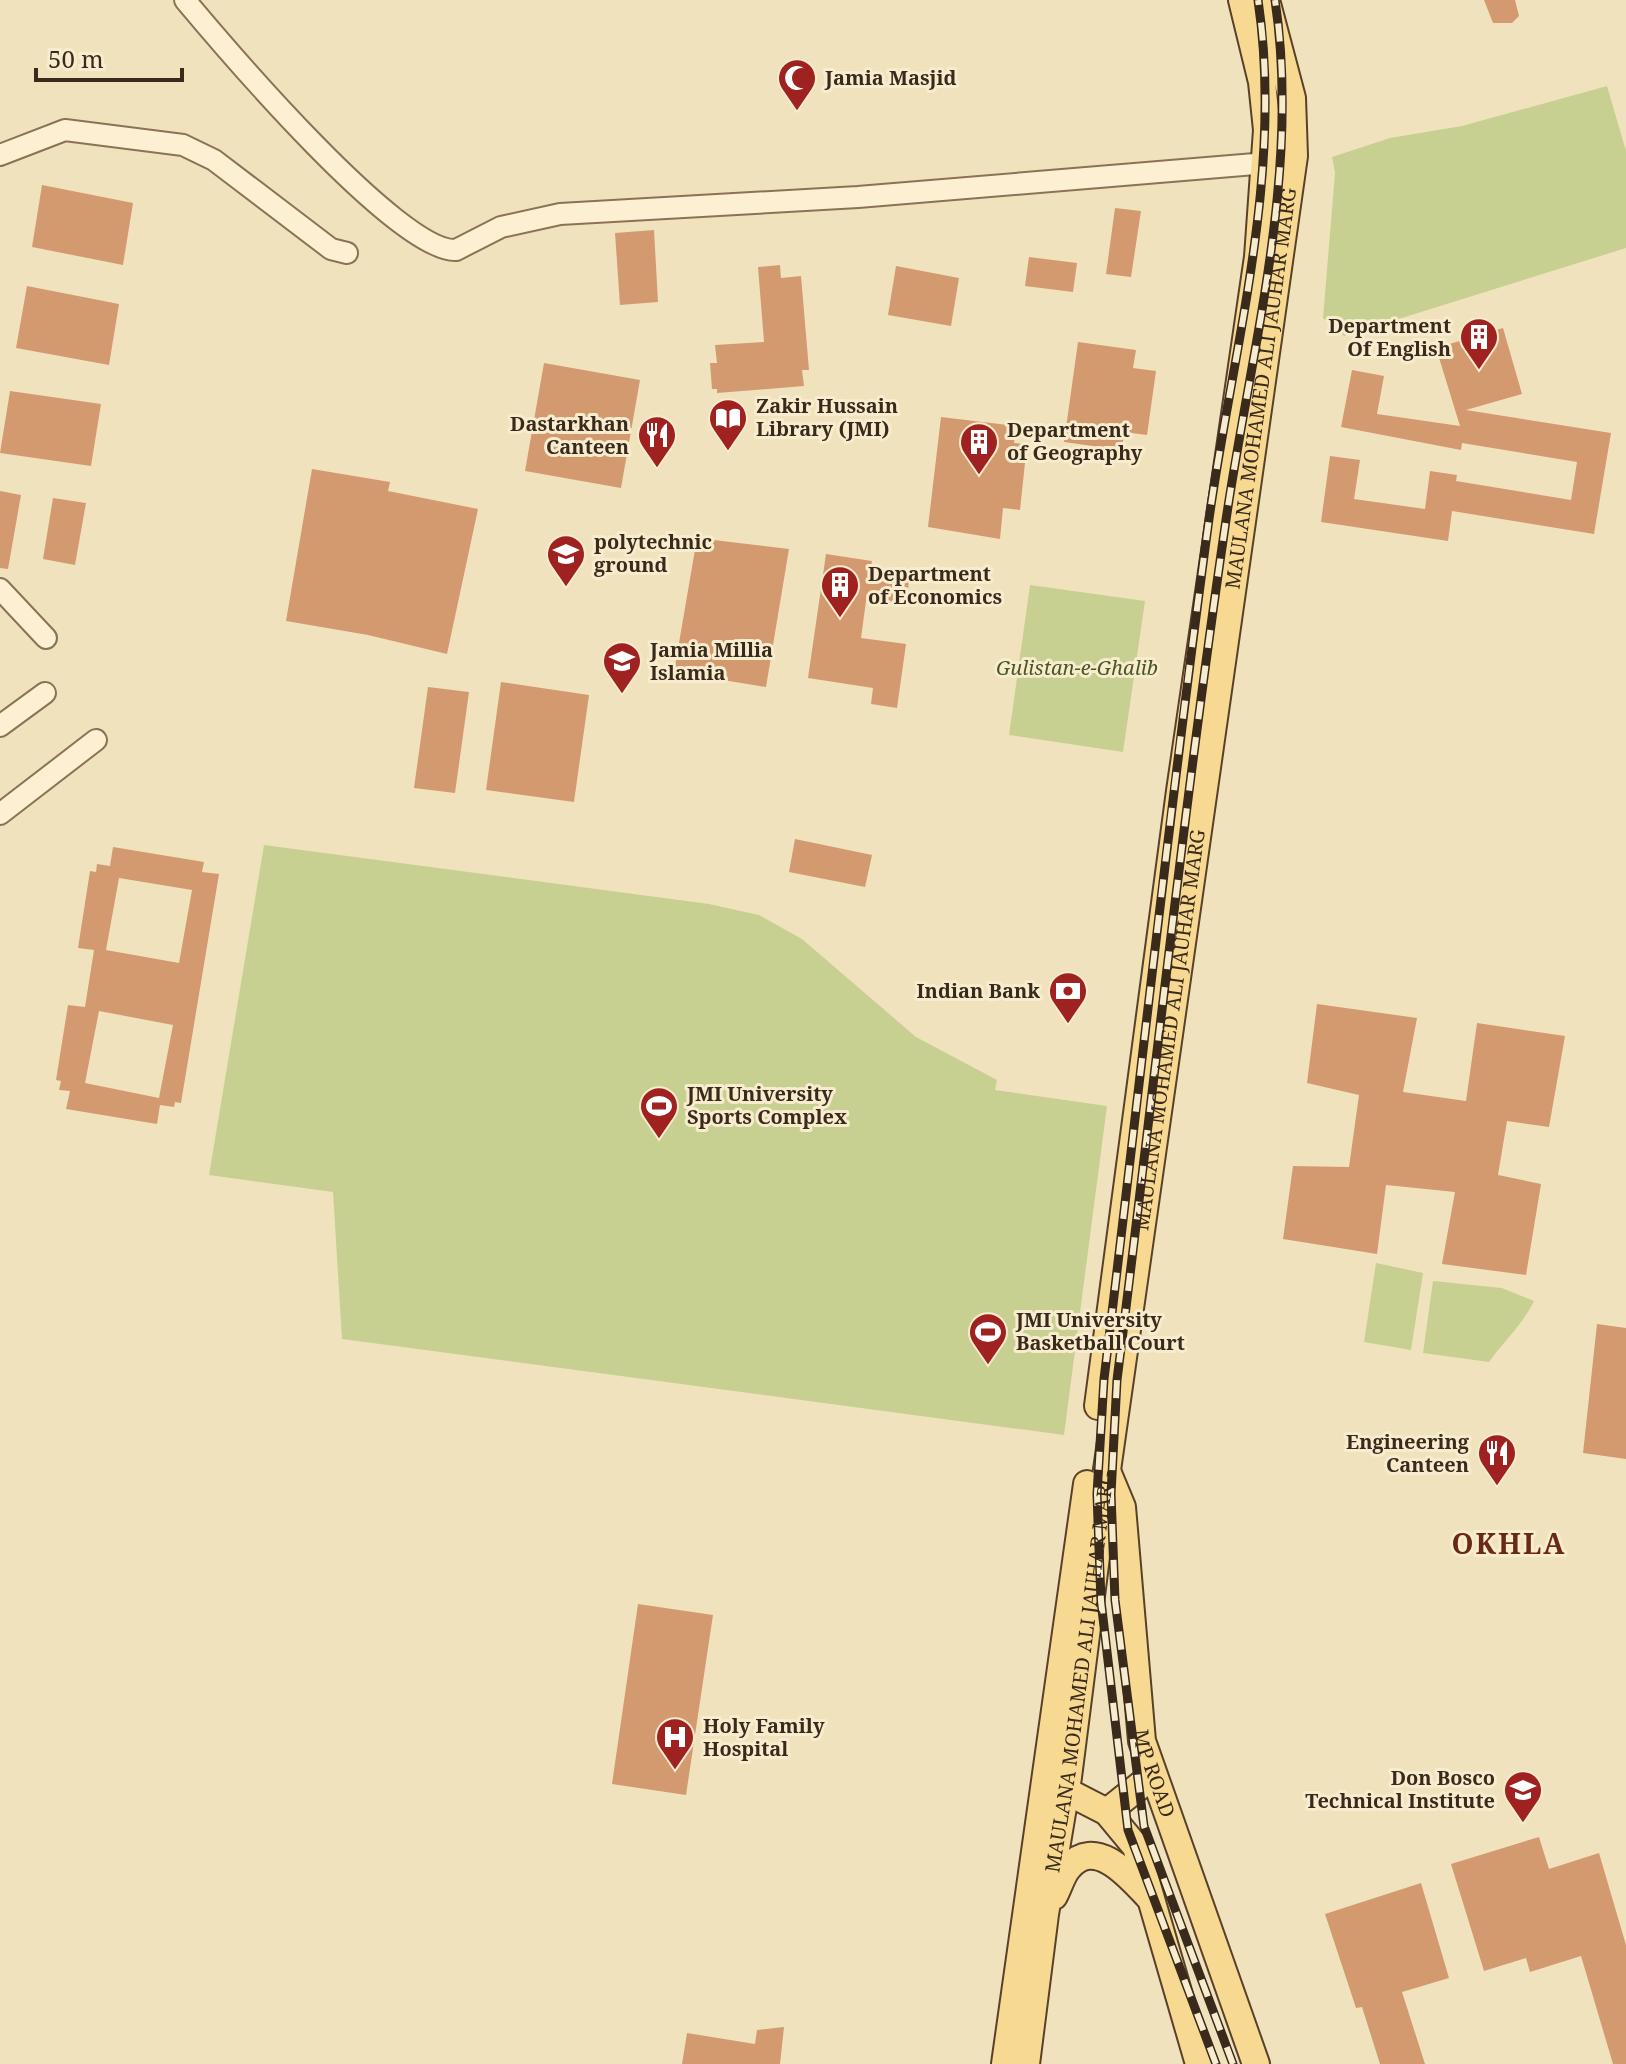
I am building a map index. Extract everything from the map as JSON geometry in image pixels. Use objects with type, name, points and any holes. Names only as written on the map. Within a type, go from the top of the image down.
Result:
[{"type":"main road","name":"MAULANA MOHAMED ALI JAUHAR MARG","points":[[1005,2064],[1054,1790],[1206,691],[1258,257],[1267,163],[1262,82],[1242,0]]},
{"type":"main road","name":"MAULANA MOHAMED ALI JAUHAR MARG","points":[[1206,691],[1294,156],[1292,98],[1266,0]]},
{"type":"main road","name":"MP ROAD","points":[[1098,1469],[1122,1507],[1142,1741],[1256,2064]]},
{"type":"main road","points":[[1107,1812],[1152,1776]]},
{"type":"main road","name":"MAULANA MOHAMED ALI JAUHAR MARG","points":[[1026,2064],[1045,1914],[1054,1790]]},
{"type":"main road","points":[[1054,1790],[1107,1812],[1136,1847],[1156,1904],[1199,2064]]},
{"type":"main road","points":[[1045,1914],[1069,1866],[1084,1858],[1104,1857],[1114,1863],[1156,1904]]},
{"type":"street","points":[[185,0],[268,98],[343,173],[428,242],[446,250],[456,250],[515,222],[560,214],[858,197],[1267,163]]},
{"type":"street","points":[[0,155],[65,130],[183,145],[214,160],[331,249],[347,253]]},
{"type":"street","points":[[0,589],[46,638]]},
{"type":"street","points":[[0,726],[45,693]]},
{"type":"street","points":[[0,814],[96,740]]},
{"type":"green space","points":[[1607,86],[1626,151],[1626,248],[1344,336],[1323,318],[1335,173],[1332,157],[1390,138],[1462,126]]},
{"type":"green space","name":"Gulistan-e-Ghalib","points":[[1030,585],[1145,601],[1123,752],[1009,735]]},
{"type":"green space","name":"JMI University Sports Complex","points":[[264,845],[709,904],[759,915],[802,939],[916,1037],[997,1080],[995,1090],[1107,1106],[1064,1435],[342,1339],[333,1192],[209,1175]]},
{"type":"green space","points":[[1376,1263],[1423,1273],[1411,1350],[1364,1342]]},
{"type":"green space","points":[[1433,1281],[1502,1288],[1534,1301],[1489,1362],[1423,1353]]},
{"type":"building","points":[[1484,0],[1515,0],[1519,16],[1512,23],[1493,23]]},
{"type":"building","points":[[42,185],[133,203],[123,265],[32,247]]},
{"type":"building","points":[[1115,208],[1141,211],[1131,277],[1106,274]]},
{"type":"building","points":[[654,230],[658,302],[620,305],[615,233]]},
{"type":"building","points":[[1029,257],[1077,263],[1073,292],[1025,286]]},
{"type":"building","points":[[780,265],[781,278],[801,276],[809,370],[802,370],[804,386],[717,393],[717,389],[712,389],[710,363],[717,363],[715,345],[764,342],[758,267]]},
{"type":"building","points":[[896,266],[959,278],[951,326],[888,315]]},
{"type":"building","points":[[27,286],[119,304],[109,365],[16,348]]},
{"type":"building","points":[[1503,328],[1522,394],[1466,410],[1611,433],[1594,534],[1452,511],[1448,541],[1321,522],[1330,456],[1360,460],[1354,499],[1425,509],[1430,471],[1457,475],[1456,481],[1571,500],[1577,462],[1462,443],[1461,450],[1341,427],[1352,370],[1384,376],[1377,414],[1460,426],[1436,348]]},
{"type":"building","points":[[1078,342],[1136,350],[1133,368],[1156,371],[1147,435],[1124,432],[1122,450],[1064,442]]},
{"type":"building","points":[[544,363],[640,380],[621,488],[525,471]]},
{"type":"building","points":[[10,391],[101,404],[91,466],[0,453]]},
{"type":"building","name":"Department of Geography","points":[[941,417],[1016,426],[1014,443],[1027,444],[1020,510],[1003,508],[1000,539],[928,527]]},
{"type":"building","points":[[312,469],[390,482],[388,491],[478,509],[447,654],[368,635],[286,621]]},
{"type":"building","points":[[0,491],[21,495],[8,569],[0,568]]},
{"type":"building","points":[[53,498],[86,503],[75,565],[43,559]]},
{"type":"building","points":[[697,538],[789,549],[766,687],[674,672]]},
{"type":"building","points":[[826,554],[872,561],[871,567],[910,572],[906,606],[866,601],[861,638],[906,644],[897,708],[871,704],[873,688],[808,678]]},
{"type":"building","points":[[501,682],[589,695],[574,802],[486,790]]},
{"type":"building","points":[[428,687],[469,692],[455,793],[414,788]]},
{"type":"building","points":[[795,839],[872,855],[865,887],[789,872]]},
{"type":"building","points":[[113,847],[204,862],[202,872],[219,874],[181,1103],[175,1102],[174,1107],[160,1105],[157,1124],[66,1109],[70,1091],[59,1090],[61,1081],[56,1080],[68,1005],[85,1007],[94,950],[78,948],[90,871],[96,872],[97,864],[110,866]],"holes":[[[119,878],[192,890],[179,963],[106,950]],[[99,1011],[173,1025],[159,1098],[85,1083]]]},
{"type":"building","points":[[1317,1004],[1417,1018],[1403,1092],[1466,1101],[1477,1023],[1565,1036],[1549,1127],[1507,1121],[1498,1175],[1541,1184],[1526,1275],[1442,1264],[1455,1192],[1386,1185],[1377,1254],[1283,1239],[1293,1166],[1349,1167],[1359,1095],[1307,1083]]},
{"type":"building","points":[[1597,1324],[1626,1328],[1626,1459],[1583,1453]]},
{"type":"building","points":[[638,1604],[713,1615],[686,1795],[612,1784]]},
{"type":"building","points":[[1539,1837],[1549,1869],[1599,1853],[1626,1945],[1626,2064],[1613,2064],[1581,1956],[1530,1972],[1526,1958],[1484,1971],[1451,1864]]},
{"type":"building","points":[[1421,1883],[1449,1978],[1402,1992],[1425,2064],[1380,2064],[1362,2007],[1356,2008],[1325,1914]]},
{"type":"building","points":[[784,2027],[780,2064],[682,2064],[687,2033],[755,2044],[757,2030]]},
{"type":"railway","points":[[1216,2064],[1128,1830],[1101,1601],[1097,1494],[1104,1379],[1181,734],[1209,519],[1242,326],[1260,196],[1265,130],[1264,65],[1258,0]]},
{"type":"railway","points":[[1233,2064],[1144,1826],[1115,1600],[1111,1494],[1117,1380],[1196,735],[1226,520],[1270,261],[1278,195],[1282,130],[1281,65],[1275,0]]},
{"type":"place","name":"Jamia Masjid","points":[[797,112]]},
{"type":"place","name":"Department Of English","points":[[1479,371]]},
{"type":"place","name":"Zakir Hussain Library (JMI)","points":[[728,452]]},
{"type":"place","name":"Dastarkhan Canteen","points":[[657,469]]},
{"type":"place","name":"Department of Geography","points":[[979,476]]},
{"type":"place","name":"polytechnic ground","points":[[566,588]]},
{"type":"place","name":"Department of Economics","points":[[840,619]]},
{"type":"place","name":"Jamia Millia Islamia","points":[[622,695]]},
{"type":"place","name":"Indian Bank","points":[[1068,1025]]},
{"type":"place","name":"JMI University Sports Complex","points":[[659,1140]]},
{"type":"place","name":"JMI University Basketball Court","points":[[988,1366]]},
{"type":"place","name":"Engineering Canteen","points":[[1497,1487]]},
{"type":"place","name":"Holy Family Hospital","points":[[675,1771]]},
{"type":"place","name":"Don Bosco Technical Institute","points":[[1523,1824]]},
{"type":"district","name":"OKHLA","points":[[1509,1544]]}]
